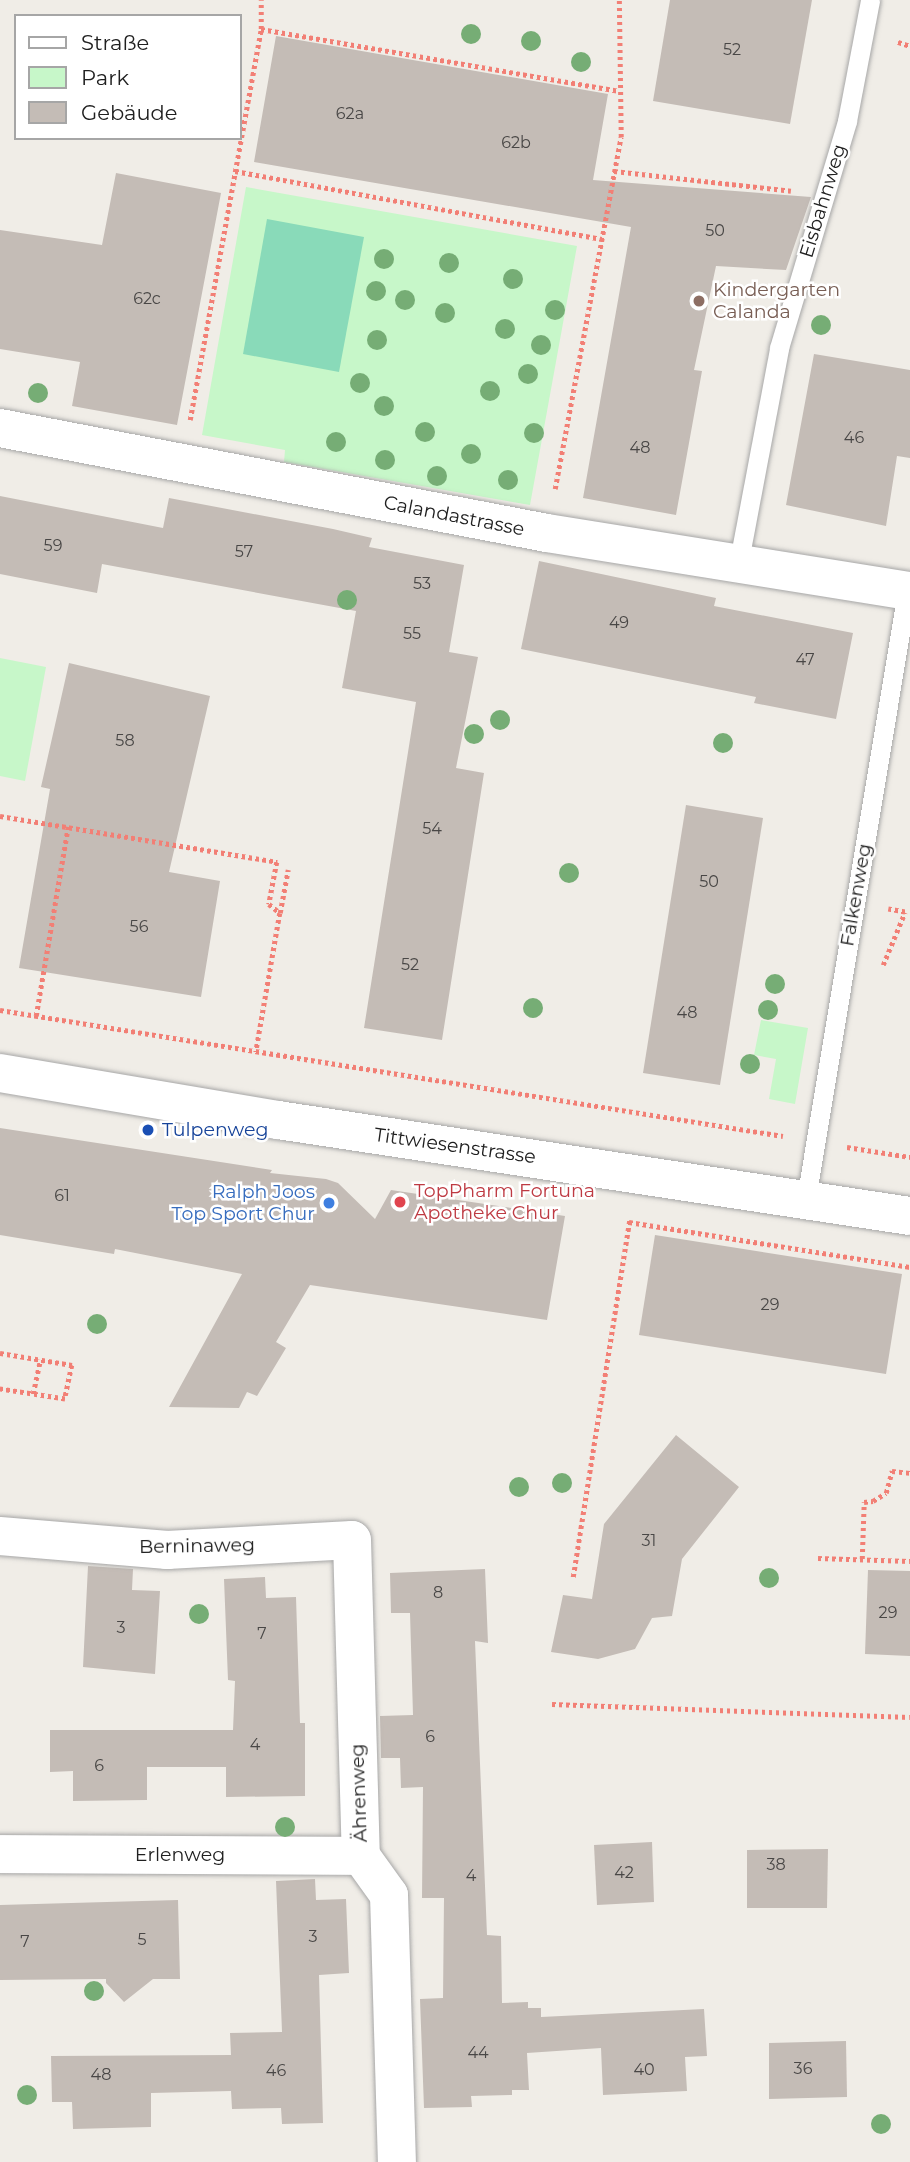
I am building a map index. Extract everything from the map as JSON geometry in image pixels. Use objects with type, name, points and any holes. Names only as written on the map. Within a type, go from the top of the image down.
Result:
[{"type":"street","name":"Calandastrasse","points":[[0,428],[500,525],[738,566],[909,591]]},
{"type":"street","name":"Tittwiesenstrasse","points":[[0,1073],[278,1120],[910,1216]]},
{"type":"street","name":"Berninaweg","points":[[0,1536],[167,1550],[352,1541]]},
{"type":"street","name":"Ährenweg","points":[[352,1541],[361,1856],[389,1895],[397,2162]]},
{"type":"street","name":"Erlenweg","points":[[0,1854],[361,1856]]},
{"type":"lane","name":"Eisbahnweg","points":[[738,566],[779,348],[847,121],[870,0]]},
{"type":"lane","name":"Falkenweg","points":[[806,1199],[909,591]]},
{"type":"path","points":[[242,133],[261,29],[261,0]]},
{"type":"path","points":[[554,498],[621,137],[619,0]]},
{"type":"path","points":[[261,29],[620,91]]},
{"type":"path","points":[[189,427],[241,140]]},
{"type":"path","points":[[235,171],[602,239]]},
{"type":"path","points":[[614,171],[825,195]]},
{"type":"path","points":[[0,816],[277,862],[269,904],[280,913]]},
{"type":"path","points":[[36,1016],[68,827]]},
{"type":"path","points":[[256,1052],[288,870]]},
{"type":"path","points":[[0,1010],[910,1157]]},
{"type":"path","points":[[573,1577],[637,1173]]},
{"type":"path","points":[[629,1222],[910,1267]]},
{"type":"path","points":[[0,1353],[72,1365],[65,1399],[0,1389]]},
{"type":"path","points":[[33,1394],[40,1360]]},
{"type":"path","points":[[862,1559],[864,1502],[873,1501],[886,1493],[892,1471],[910,1473]]},
{"type":"path","points":[[818,1558],[910,1560]]},
{"type":"path","points":[[552,1704],[910,1717]]},
{"type":"green space","points":[[246,187],[577,246],[530,505],[284,462],[285,450],[202,435]]},
{"type":"green space","points":[[267,219],[364,237],[339,372],[243,354]]},
{"type":"green space","points":[[0,658],[46,667],[25,781],[0,776]]},
{"type":"green space","points":[[761,1020],[808,1028],[795,1104],[769,1099],[776,1059],[754,1055]]},
{"type":"building","points":[[670,0],[812,0],[790,124],[653,101]]},
{"type":"building","points":[[276,36],[608,94],[593,180],[811,197],[786,270],[716,266],[694,370],[702,371],[676,515],[583,498],[631,227],[254,162]]},
{"type":"building","points":[[116,173],[221,193],[177,425],[72,406],[80,362],[0,349],[0,230],[102,245]]},
{"type":"building","points":[[814,354],[910,370],[910,458],[897,456],[886,526],[786,505]]},
{"type":"building","points":[[0,496],[163,528],[169,498],[333,529],[372,538],[369,547],[464,565],[449,652],[478,657],[456,768],[484,773],[442,1040],[364,1028],[416,702],[342,688],[356,611],[102,564],[97,593],[0,574]]},
{"type":"building","points":[[539,561],[716,598],[714,606],[853,633],[836,719],[754,703],[756,697],[521,649]]},
{"type":"building","points":[[69,663],[210,696],[169,872],[220,881],[201,997],[19,968],[50,789],[41,787]]},
{"type":"building","points":[[686,805],[763,818],[720,1085],[643,1073]]},
{"type":"building","points":[[0,1128],[272,1170],[270,1173],[326,1179],[338,1183],[375,1219],[391,1190],[565,1216],[547,1320],[310,1285],[276,1342],[286,1348],[257,1396],[247,1392],[239,1408],[169,1407],[242,1274],[115,1249],[114,1254],[0,1235]]},
{"type":"building","points":[[655,1235],[902,1274],[886,1374],[639,1335]]},
{"type":"building","points":[[676,1435],[739,1487],[682,1559],[672,1616],[652,1618],[635,1649],[598,1659],[551,1652],[563,1595],[592,1599],[604,1524]]},
{"type":"building","points":[[88,1566],[133,1569],[132,1590],[160,1591],[155,1674],[83,1667]]},
{"type":"building","points":[[485,1569],[488,1643],[475,1641],[487,1935],[501,1936],[502,2003],[528,2002],[528,2008],[541,2008],[541,2017],[704,2009],[707,2056],[685,2057],[687,2091],[603,2095],[601,2048],[527,2053],[529,2090],[512,2090],[512,2095],[471,2096],[472,2107],[424,2108],[420,1999],[443,1998],[444,1898],[422,1898],[423,1787],[401,1788],[400,1758],[381,1758],[380,1716],[413,1715],[410,1613],[391,1613],[390,1573]]},
{"type":"building","points":[[868,1570],[910,1571],[910,1656],[865,1654]]},
{"type":"building","points":[[265,1577],[266,1598],[296,1597],[300,1723],[305,1723],[305,1796],[226,1797],[226,1767],[147,1767],[147,1800],[73,1801],[73,1771],[50,1772],[50,1730],[233,1730],[235,1681],[228,1680],[224,1579]]},
{"type":"building","points":[[652,1842],[654,1902],[597,1905],[594,1845]]},
{"type":"building","points":[[828,1849],[827,1908],[747,1908],[747,1850]]},
{"type":"building","points":[[315,1879],[316,1900],[346,1899],[349,1973],[319,1975],[323,2123],[282,2124],[281,2108],[232,2109],[231,2091],[151,2093],[151,2127],[73,2129],[72,2102],[52,2102],[51,2056],[231,2055],[230,2033],[282,2032],[276,1881]]},
{"type":"building","points":[[178,1900],[180,1979],[153,1979],[124,2002],[106,1983],[106,1979],[0,1980],[0,1905]]},
{"type":"building","points":[[846,2041],[847,2097],[769,2099],[769,2043]]},
{"type":"place","name":"Kindergarten Calanda","points":[[699,301]]},
{"type":"place","name":"Tulpenweg","points":[[148,1130]]},
{"type":"place","name":"TopPharm Fortuna Apotheke Chur","points":[[400,1202]]},
{"type":"place","name":"Ralph Joos Top Sport Chur","points":[[329,1203]]}]
